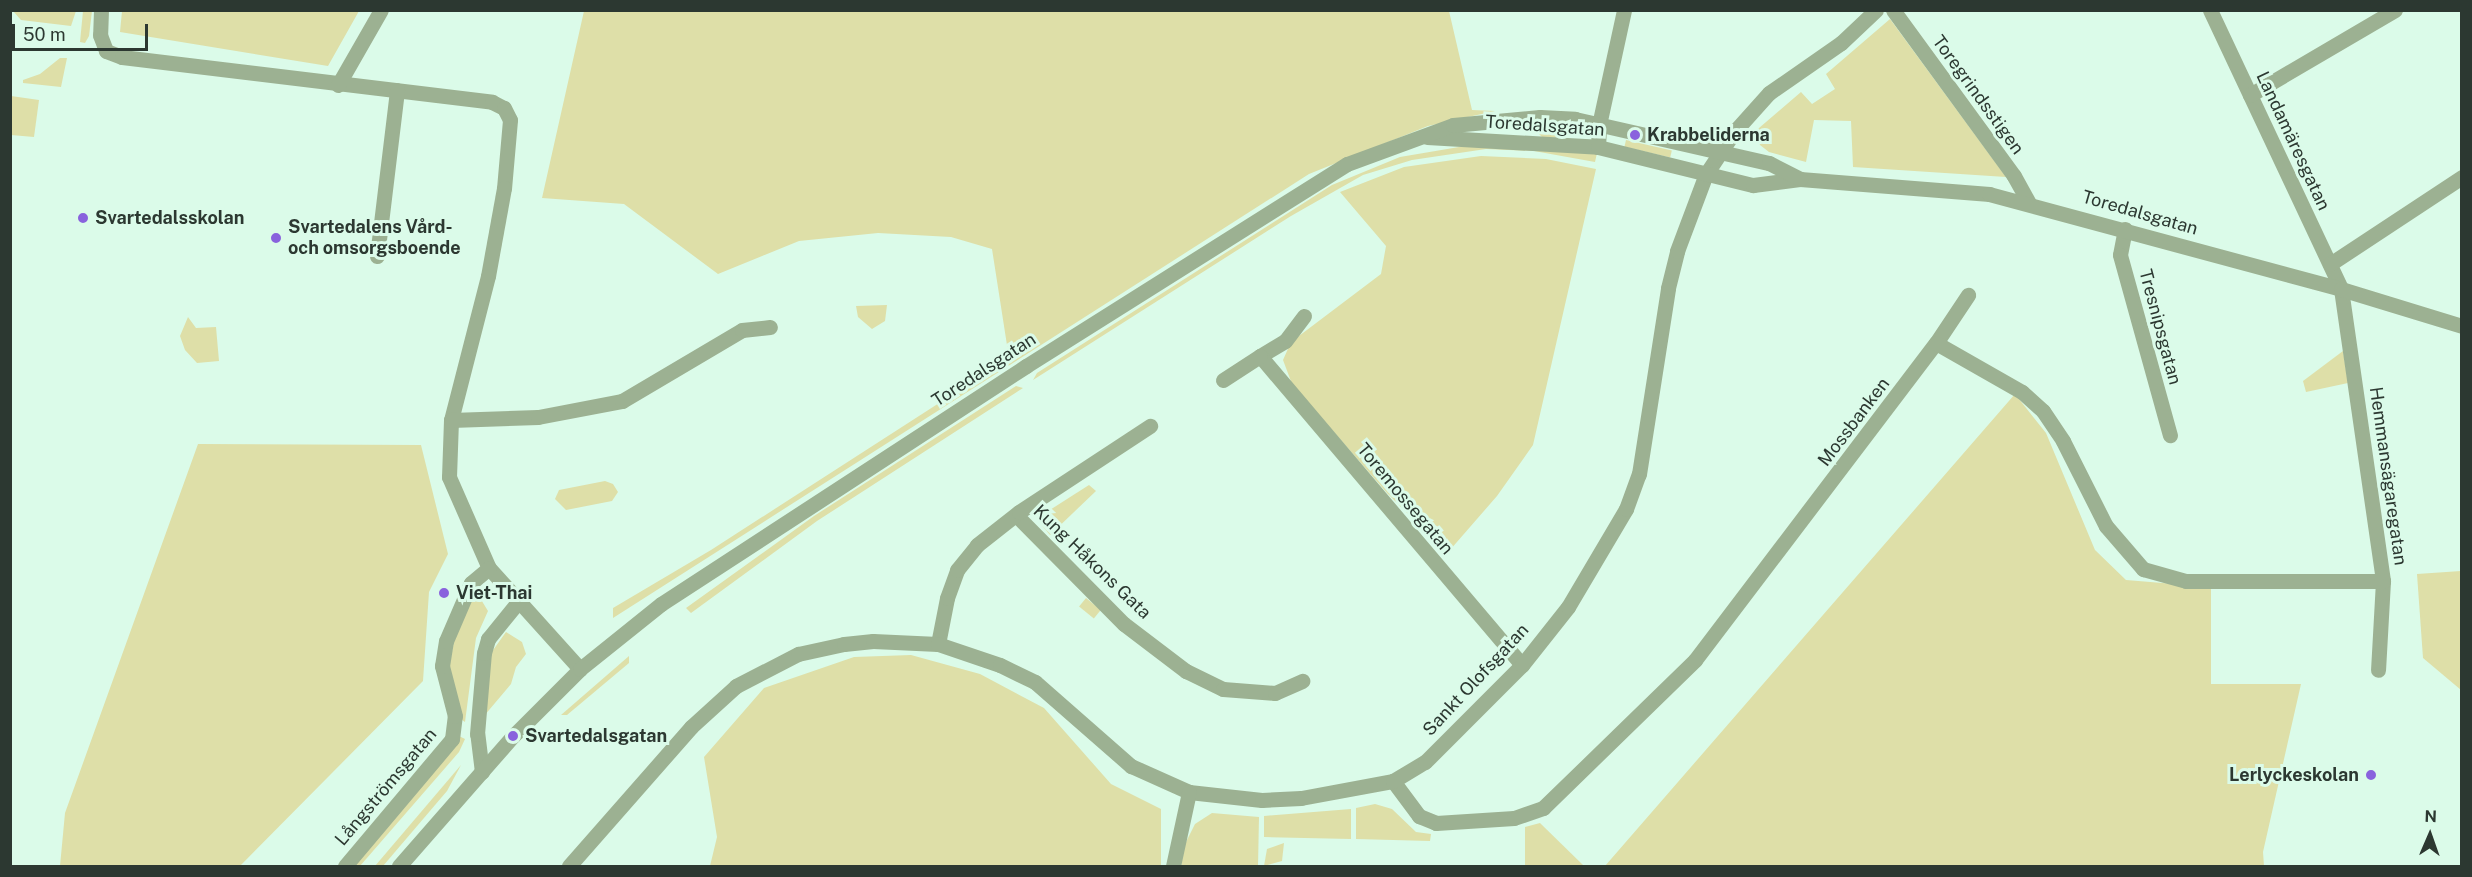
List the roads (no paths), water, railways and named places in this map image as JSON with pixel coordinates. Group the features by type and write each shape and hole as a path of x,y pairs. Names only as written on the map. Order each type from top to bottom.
{"street":[{"path":"101,10 100,35 106,51 122,57 492,102 504,108 510,120 504,188 488,276 451,420 449,477 489,568 580,669 482,772 399,867"},
{"path":"338,85 381,10"},
{"path":"1598,147 1599,124 1624,10"},
{"name":"Sankt Olofsgatan","path":"569,867 691,727 756,673 825,646 873,641 938,644 1000,665 1035,682 1131,766 1189,792 1272,800 1354,791 1393,781 1425,762 1522,665 1568,607 1609,541 1639,474 1668,288 1677,251 1707,174 1722,154 1734,132 1769,93 1841,43 1876,10"},
{"name":"Toregrindsstigen","path":"1893,10 2014,176 2029,203"},
{"name":"Landamäresgatan","path":"2210,10 2341,289"},
{"path":"2250,95 2395,10"},
{"path":"377,256 397,90"},
{"name":"Toredalsgatan","path":"580,669 661,604 1289,198 1361,158 1427,137 1453,125 1496,119 1540,117 1599,124 1768,163 1800,179"},
{"name":"Toredalsgatan","path":"1427,137 1598,147 1753,185 1800,179 1989,194 2341,289 2462,326"},
{"path":"2330,264 2462,177"},
{"name":"Tresnipsgatan","path":"2125,229 2120,255 2170,435"},
{"name":"Hemmansägaregatan","path":"2341,289 2383,581 2378,670"},
{"name":"Mossbanken","path":"1393,781 1419,816 1436,823 1514,818 1543,808 1695,660 1936,343 1968,295"},
{"path":"1223,380 1285,341 1304,316"},
{"path":"451,420 538,417 622,401 742,330 770,327"},
{"path":"1936,343 2022,392 2043,411 2064,441 2106,526 2143,568 2186,581 2383,581"},
{"name":"Toremossegatan","path":"1260,356 1522,665"},
{"name":"Kung Håkons Gata","path":"938,644 947,598 957,570 978,545 1016,514 1150,426"},
{"name":"Kung Håkons Gata","path":"1016,514 1124,624 1186,671 1223,689 1275,693 1302,681"},
{"name":"Långströmsgatan","path":"345,867 452,739 455,716 442,666 446,641 471,583 489,568"},
{"path":"482,772 477,734 484,653 496,628 518,602"},
{"path":"1173,867 1189,792"}],"place":[{"name":"Krabbeliderna","path":"1635,135"},
{"name":"Svartedalsskolan","path":"83,218"},
{"name":"Svartedalens Vård- och omsorgsboende","path":"276,238"},
{"name":"Viet-Thai","path":"444,593"},
{"name":"Svartedalsgatan","path":"513,736"},
{"name":"Lerlyckeskolan","path":"2371,775"}]}
